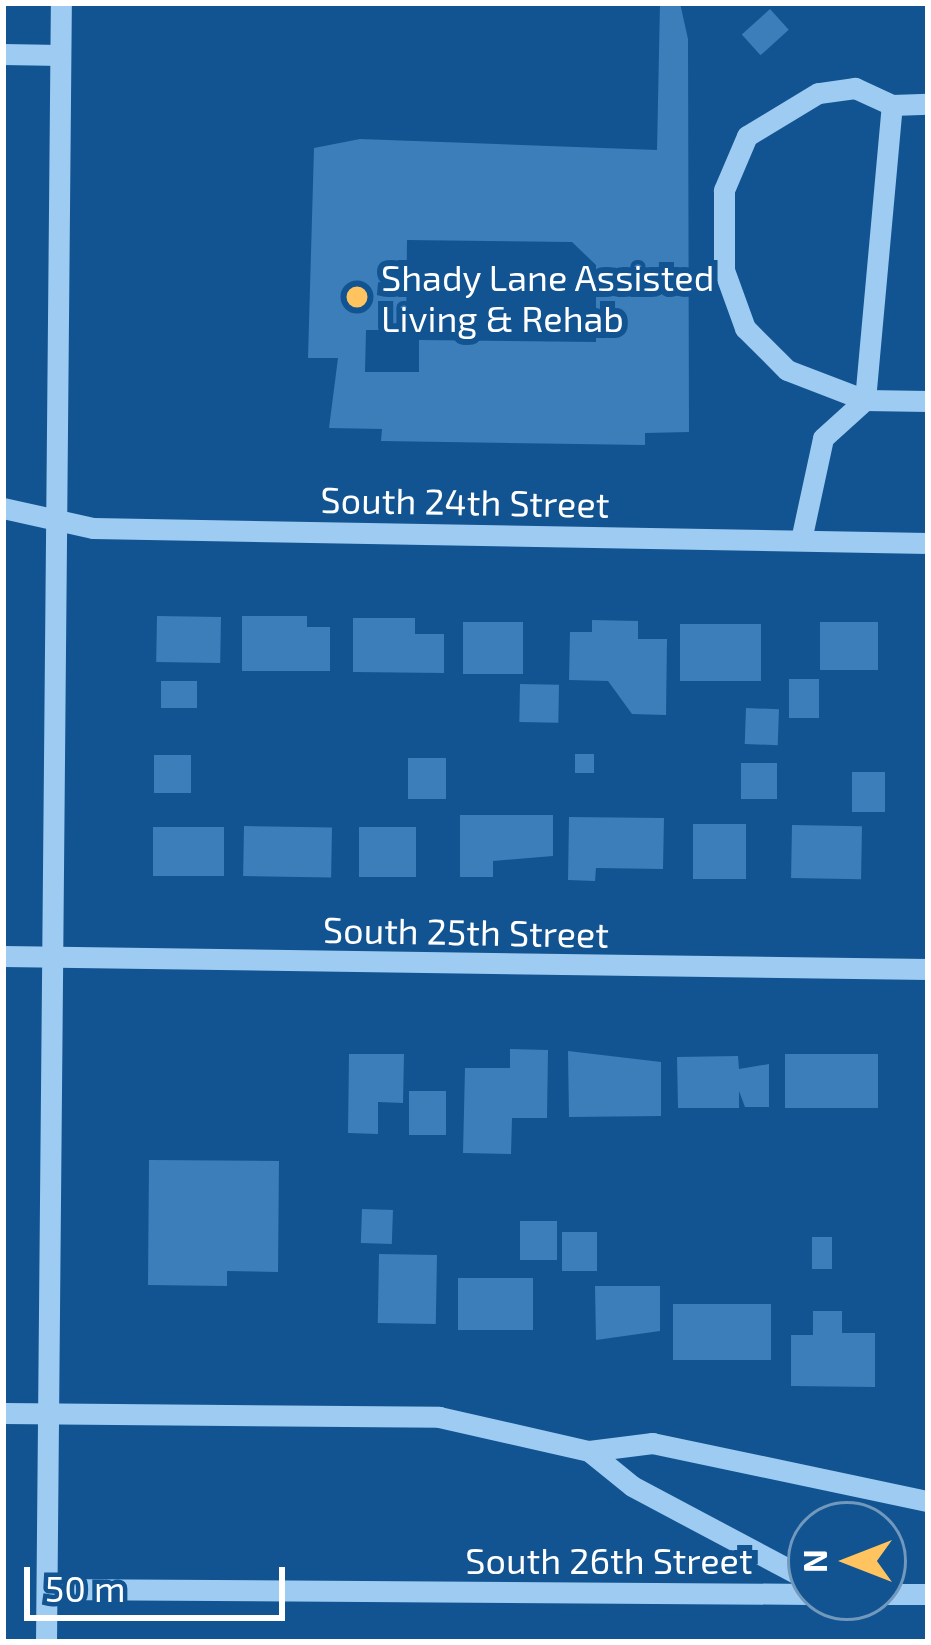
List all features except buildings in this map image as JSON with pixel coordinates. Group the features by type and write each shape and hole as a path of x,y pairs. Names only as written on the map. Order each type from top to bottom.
{"street":[{"path":"46,1642 62,3"},
{"path":"3,54 61,55"},
{"path":"928,104 892,105 855,88 774,111 738,152 722,208 728,291 753,341 787,370 865,400 928,400"},
{"path":"801,541 823,438 865,400 892,105"},
{"name":"South 24th Street","path":"3,508 93,528 928,543"},
{"name":"South 25th Street","path":"3,956 928,969"},
{"name":"South 26th Street","path":"3,1413 439,1417 590,1450 652,1443 928,1501"},
{"name":"South 26th Street","path":"590,1450 632,1486 787,1568"},
{"name":"South 26th Street","path":"46,1589 787,1594"}],"place":[{"name":"Shady Lane Assisted Living & Rehab","path":"357,297"}]}
